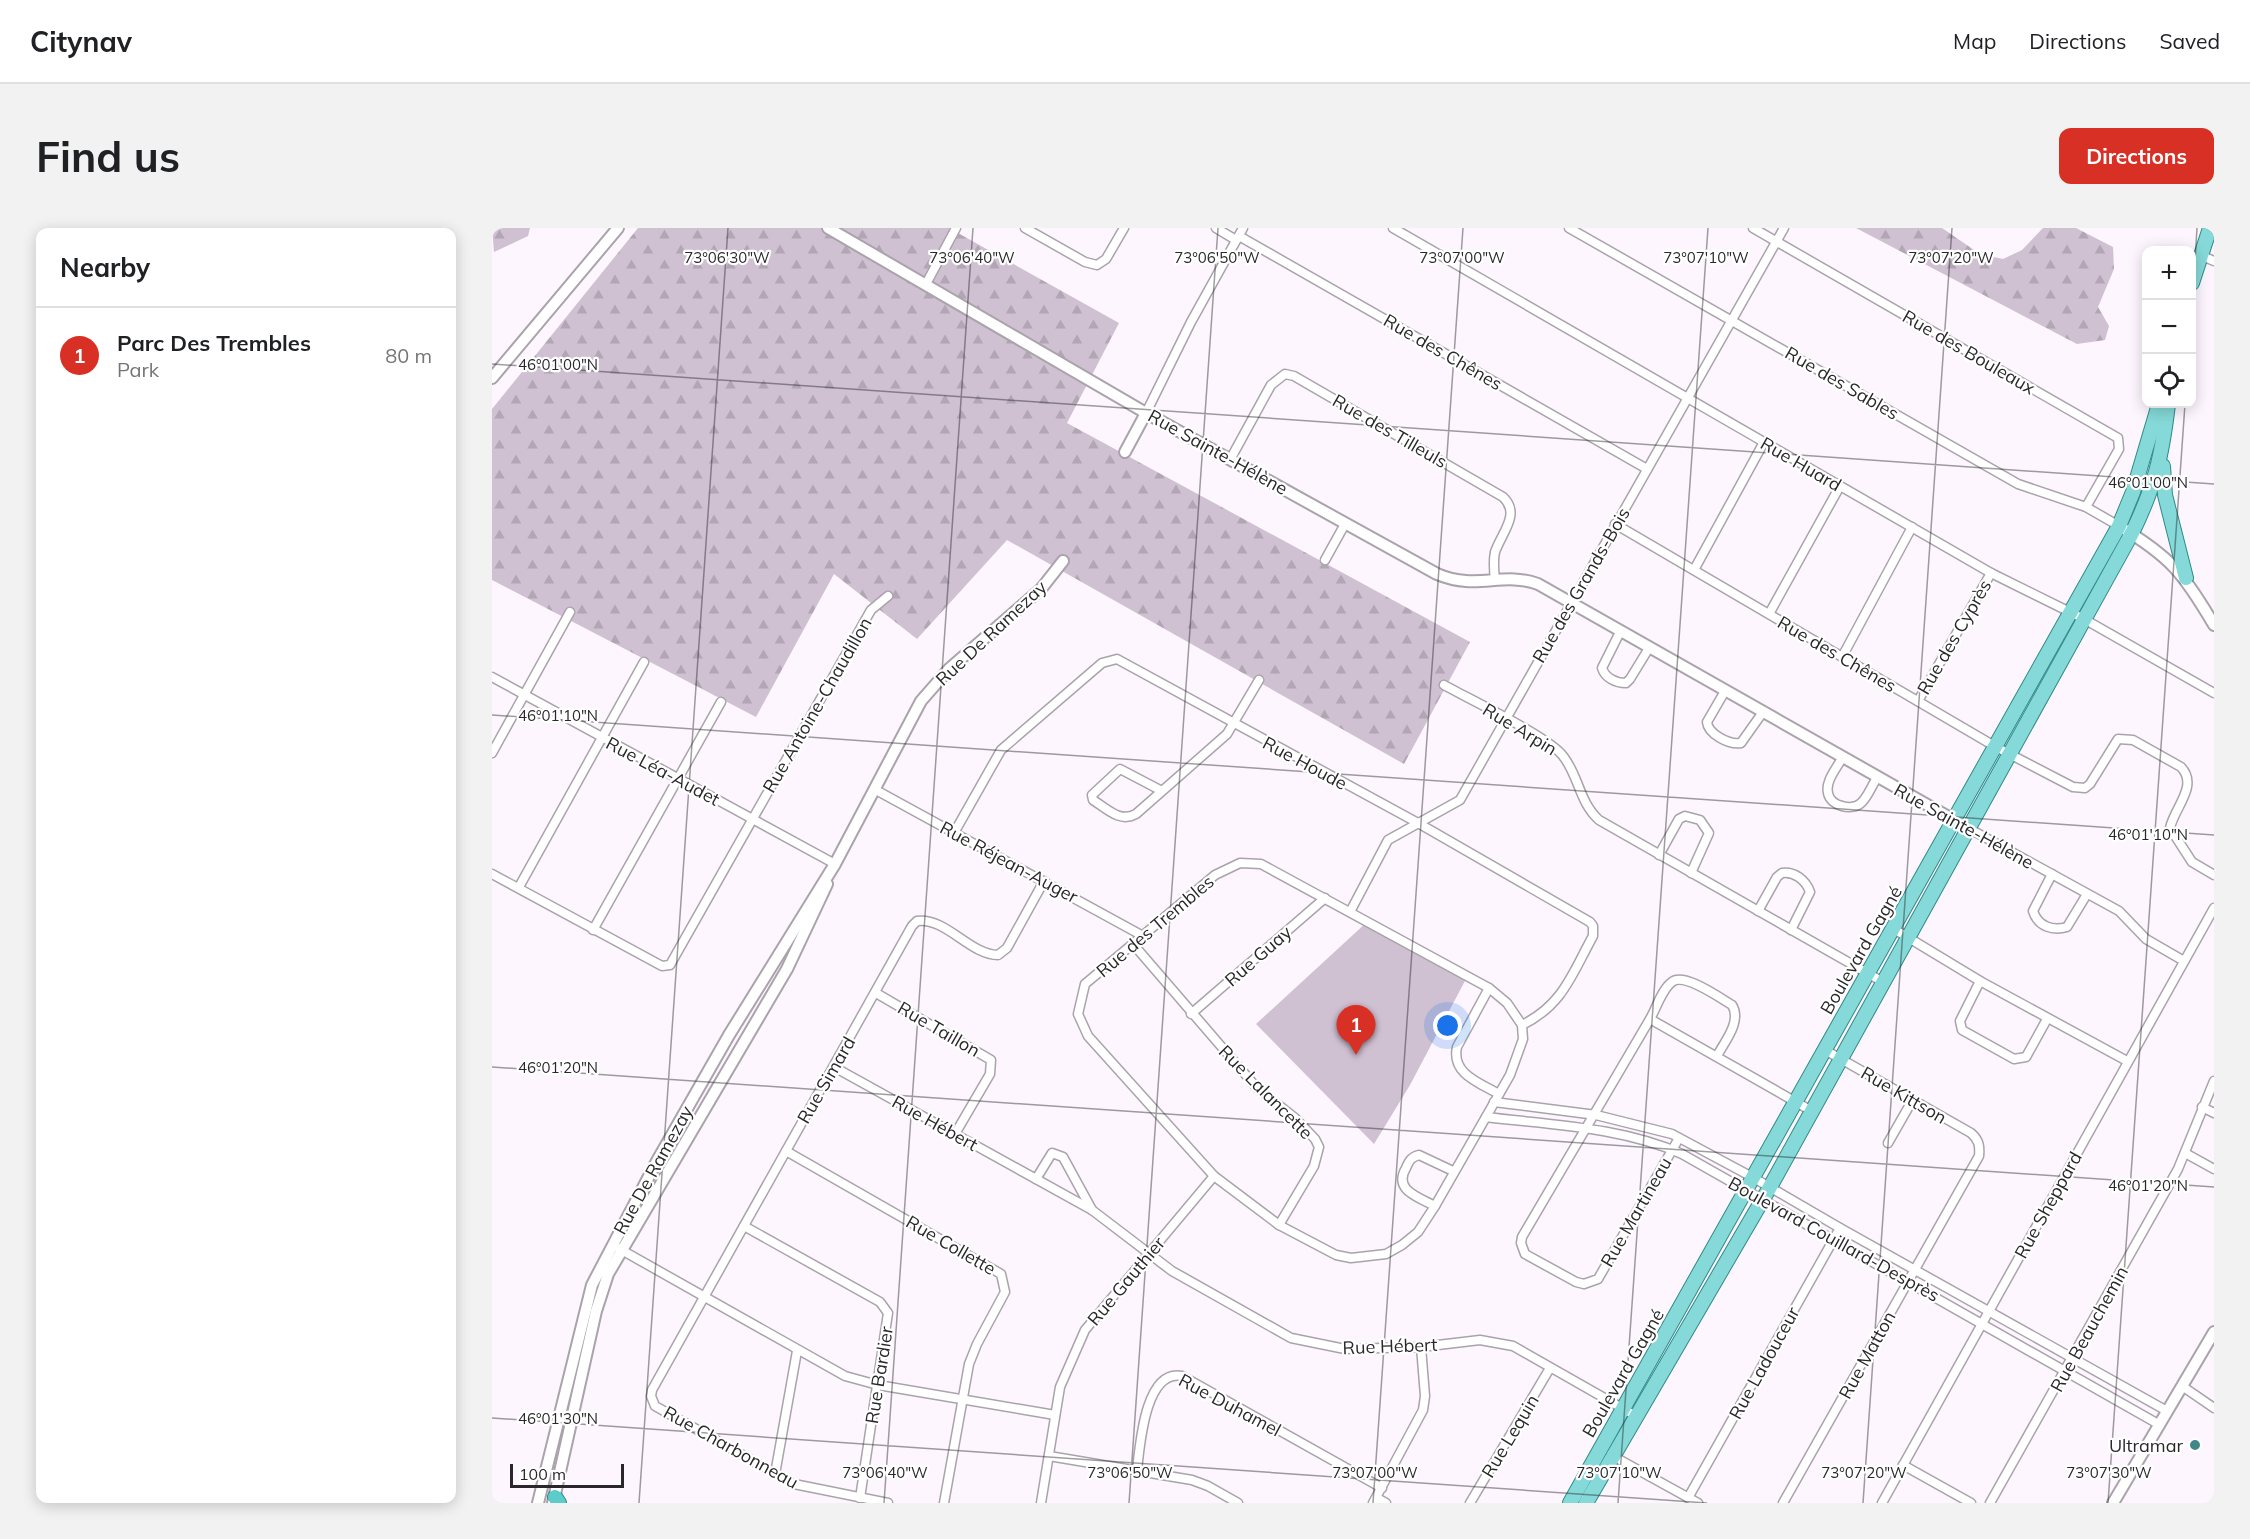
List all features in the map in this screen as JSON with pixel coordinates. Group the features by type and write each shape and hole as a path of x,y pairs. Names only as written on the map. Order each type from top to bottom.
{"main road":[{"path":"2196,269 2210,228"},
{"name":"Boulevard Gagné","path":"1570,1503 1636,1416 1767,1192 1810,1110 2009,753 2078,616 2120,526 2133,492 2158,408"},
{"name":"Boulevard Gagné","path":"1586,1503 1623,1409 1825,1050 1996,747 2132,533 2149,499 2163,451 2168,408"},
{"path":"2163,451 2165,495 2186,578"}],"street":[{"path":"492,378 618,228"},
{"name":"Rue Sainte-Hélène","path":"828,228 1146,412 1345,524 1451,580 1478,583 1494,580 1531,582 1570,603 1842,758 2124,914 2146,939 2184,961"},
{"path":"926,284 956,228"},
{"path":"1025,228 1085,262 1097,265 1106,259 1124,228"},
{"name":"Rue des Chênes","path":"1216,228 1240,235 1647,469"},
{"name":"Rue Huard","path":"1393,228 1991,573 2078,616 2214,693"},
{"name":"Rue des Sables","path":"1569,228 2018,484 2086,507 2120,526"},
{"name":"Rue des Bouleaux","path":"1753,228 2118,438 2119,449 2086,507"},
{"name":"Rue des Grands-Bois","path":"1350,912 1388,840 1461,800 1570,603 1784,228"},
{"path":"1125,452 1240,235"},
{"path":"2200,255 2214,261"},
{"name":"Rue des Tilleuls","path":"1231,458 1271,385 1285,374 1294,376 1503,497 1510,504 1512,513 1495,554 1494,580"},
{"path":"1694,570 1764,442"},
{"path":"1769,614 1840,486"},
{"path":"1325,560 1345,524"},
{"name":"Rue des Chênes","path":"1616,524 1996,747 2080,788 2090,784 2118,739 2133,740 2181,767 2186,773 2189,786 2170,828 2192,862 2214,875"},
{"path":"2120,526 2166,558 2186,578 2214,624"},
{"path":"1842,657 1912,527"},
{"name":"Rue De Ramezay","path":"556,1501 599,1301 617,1247 676,1129 737,1023 835,864 921,701 949,669 1041,589 1063,561"},
{"name":"Rue des Cyprès","path":"1918,701 1991,573"},
{"name":"Rue Antoine-Chaudillon","path":"593,930 662,966 674,962 870,610 888,596"},
{"path":"492,753 570,612"},
{"path":"1620,632 1602,668 1606,676 1626,683 1649,648"},
{"name":"Rue Houde","path":"954,833 1001,750 1109,660 1117,659 1418,823 1590,922 1593,926 1593,936 1558,999 1539,1017 1522,1025"},
{"path":"519,887 600,737 644,662"},
{"name":"Rue Léa-Audet","path":"492,677 835,864"},
{"path":"1162,791 1120,769 1092,795 1093,800 1124,818 1136,814 1227,734 1259,680"},
{"name":"Rue Arpin","path":"1444,685 1562,754 1586,806 1599,820 1883,982"},
{"path":"1725,691 1707,722 1709,730 1717,736 1736,744 1741,743 1763,712"},
{"path":"492,874 593,930 721,702"},
{"name":"Rue Sainte-Hélène","path":"1842,758 1828,787 1828,794 1841,805 1850,808 1863,802 1876,777"},
{"name":"Rue Réjean-Auger","path":"874,789 1143,936"},
{"path":"1659,855 1679,819 1685,816 1700,820 1709,833 1708,840 1691,873"},
{"name":"Rue des Trembles","path":"1240,863 1261,864 1325,898 1489,988 1507,1003 1522,1025 1523,1039 1518,1057 1497,1098 1418,1232 1386,1254 1368,1257 1351,1258 1336,1255 1279,1225 1244,1201 1214,1176 1088,1036 1078,1014 1085,984 1215,874 1240,863"},
{"name":"Rue De Ramezay","path":"538,1503 592,1285 691,1136 752,1030 822,899 835,864"},
{"path":"1758,911 1777,877 1782,873 1792,874 1805,881 1810,892 1791,930"},
{"name":"Rue Sainte-Hélène","path":"2052,874 2033,911 2042,925 2054,929 2067,927 2087,894"},
{"name":"Rue Simard","path":"651,1396 656,1381 912,926 917,921 929,922 987,952 998,955 1006,948 1044,881"},
{"name":"Rue Guay","path":"1191,1014 1325,898"},
{"name":"Rue Sheppard","path":"1882,1503 2214,908"},
{"path":"1894,929 2047,1019 2127,1061"},
{"name":"Rue Lalancette","path":"1133,944 1257,1088 1295,1118 1316,1139 1319,1147 1314,1166 1279,1225"},
{"name":"Rue Martineau","path":"1678,1138 1598,1279 1584,1284 1525,1254 1521,1243 1670,982 1678,978 1687,979 1732,1005 1736,1011 1736,1019 1717,1056"},
{"path":"1980,981 1960,1021 1960,1026 1962,1030 1993,1048 2014,1059 2021,1060 2047,1019"},
{"path":"1489,988 1457,1047 1456,1058 1462,1073 1497,1098"},
{"name":"Rue Taillon","path":"876,993 991,1060 990,1074 955,1134"},
{"path":"1650,1019 1810,1110"},
{"path":"737,1023 752,1030"},
{"name":"Rue Kittson","path":"1825,1050 1971,1133 1979,1143"},
{"name":"Rue Hébert","path":"834,1067 1092,1210 1172,1271 1291,1338 1345,1349 1421,1347 1480,1340 1496,1341 1513,1346 1636,1416"},
{"name":"Rue Beauchemin","path":"1990,1503 2073,1358 2185,1153 2214,1081"},
{"name":"Boulevard Couillard-Desprès","path":"1497,1098 1596,1115 1640,1125 1678,1138 1767,1192 1833,1240 2160,1425"},
{"path":"1888,1143 1912,1101"},
{"path":"2202,1107 2214,1113"},
{"name":"Boulevard Couillard-Desprès","path":"1486,1117 1585,1128 1672,1150 1751,1184 1840,1228 2167,1411"},
{"path":"676,1129 691,1136"},
{"name":"Rue Matton","path":"1784,1503 1978,1156 1979,1143"},
{"name":"Rue Collette","path":"786,1151 1001,1274 1005,1292 969,1364 944,1503"},
{"name":"Rue Hébert","path":"1036,1179 1052,1153 1063,1156 1092,1210"},
{"path":"2185,1153 2214,1169"},
{"path":"1435,1206 1406,1190 1402,1185 1401,1175 1410,1160 1419,1155 1453,1171"},
{"name":"Rue Gauthier","path":"1041,1503 1060,1388 1084,1330 1214,1176"},
{"name":"Rue Bardier","path":"744,1226 885,1306 889,1321 860,1498"},
{"name":"Rue Ladouceur","path":"1688,1498 1840,1228"},
{"path":"617,1247 703,1298 845,1376 878,1385 1055,1415"},
{"path":"2113,1503 2214,1332"},
{"path":"1386,1503 1375,1500 1423,1410 1425,1396 1421,1347"},
{"path":"776,1474 797,1351"},
{"name":"Rue Lequin","path":"1470,1503 1550,1368"},
{"name":"Rue Duhamel","path":"1137,1470 1145,1415 1162,1379 1173,1374 1182,1376 1382,1488"},
{"path":"2182,1386 2214,1408"},
{"name":"Rue Charbonneau","path":"651,1396 656,1406 776,1474 811,1490 888,1503"},
{"path":"1606,1453 1698,1503"},
{"path":"1049,1455 1137,1470 1208,1486 1238,1503"},
{"path":"1903,1465 1971,1503"}],"green space":[{"path":"492,228 530,228 528,236 494,252"},
{"path":"638,228 949,228 1119,323 1067,423 1470,642 1404,764 1007,540 917,639 834,574 756,717 492,580 492,409"},
{"path":"1856,228 1942,228 1980,254 2003,259 2022,250 2043,228 2076,228 2113,247 2114,269 2098,307 2109,326 2105,340 2077,344"},
{"path":"1367,922 1467,977 1410,1085 1374,1144 1256,1024"}],"place":[{"name":"Parc Des Trembles","path":"1356,1055"},
{"name":"Ultramar","path":"2195,1445"}]}
